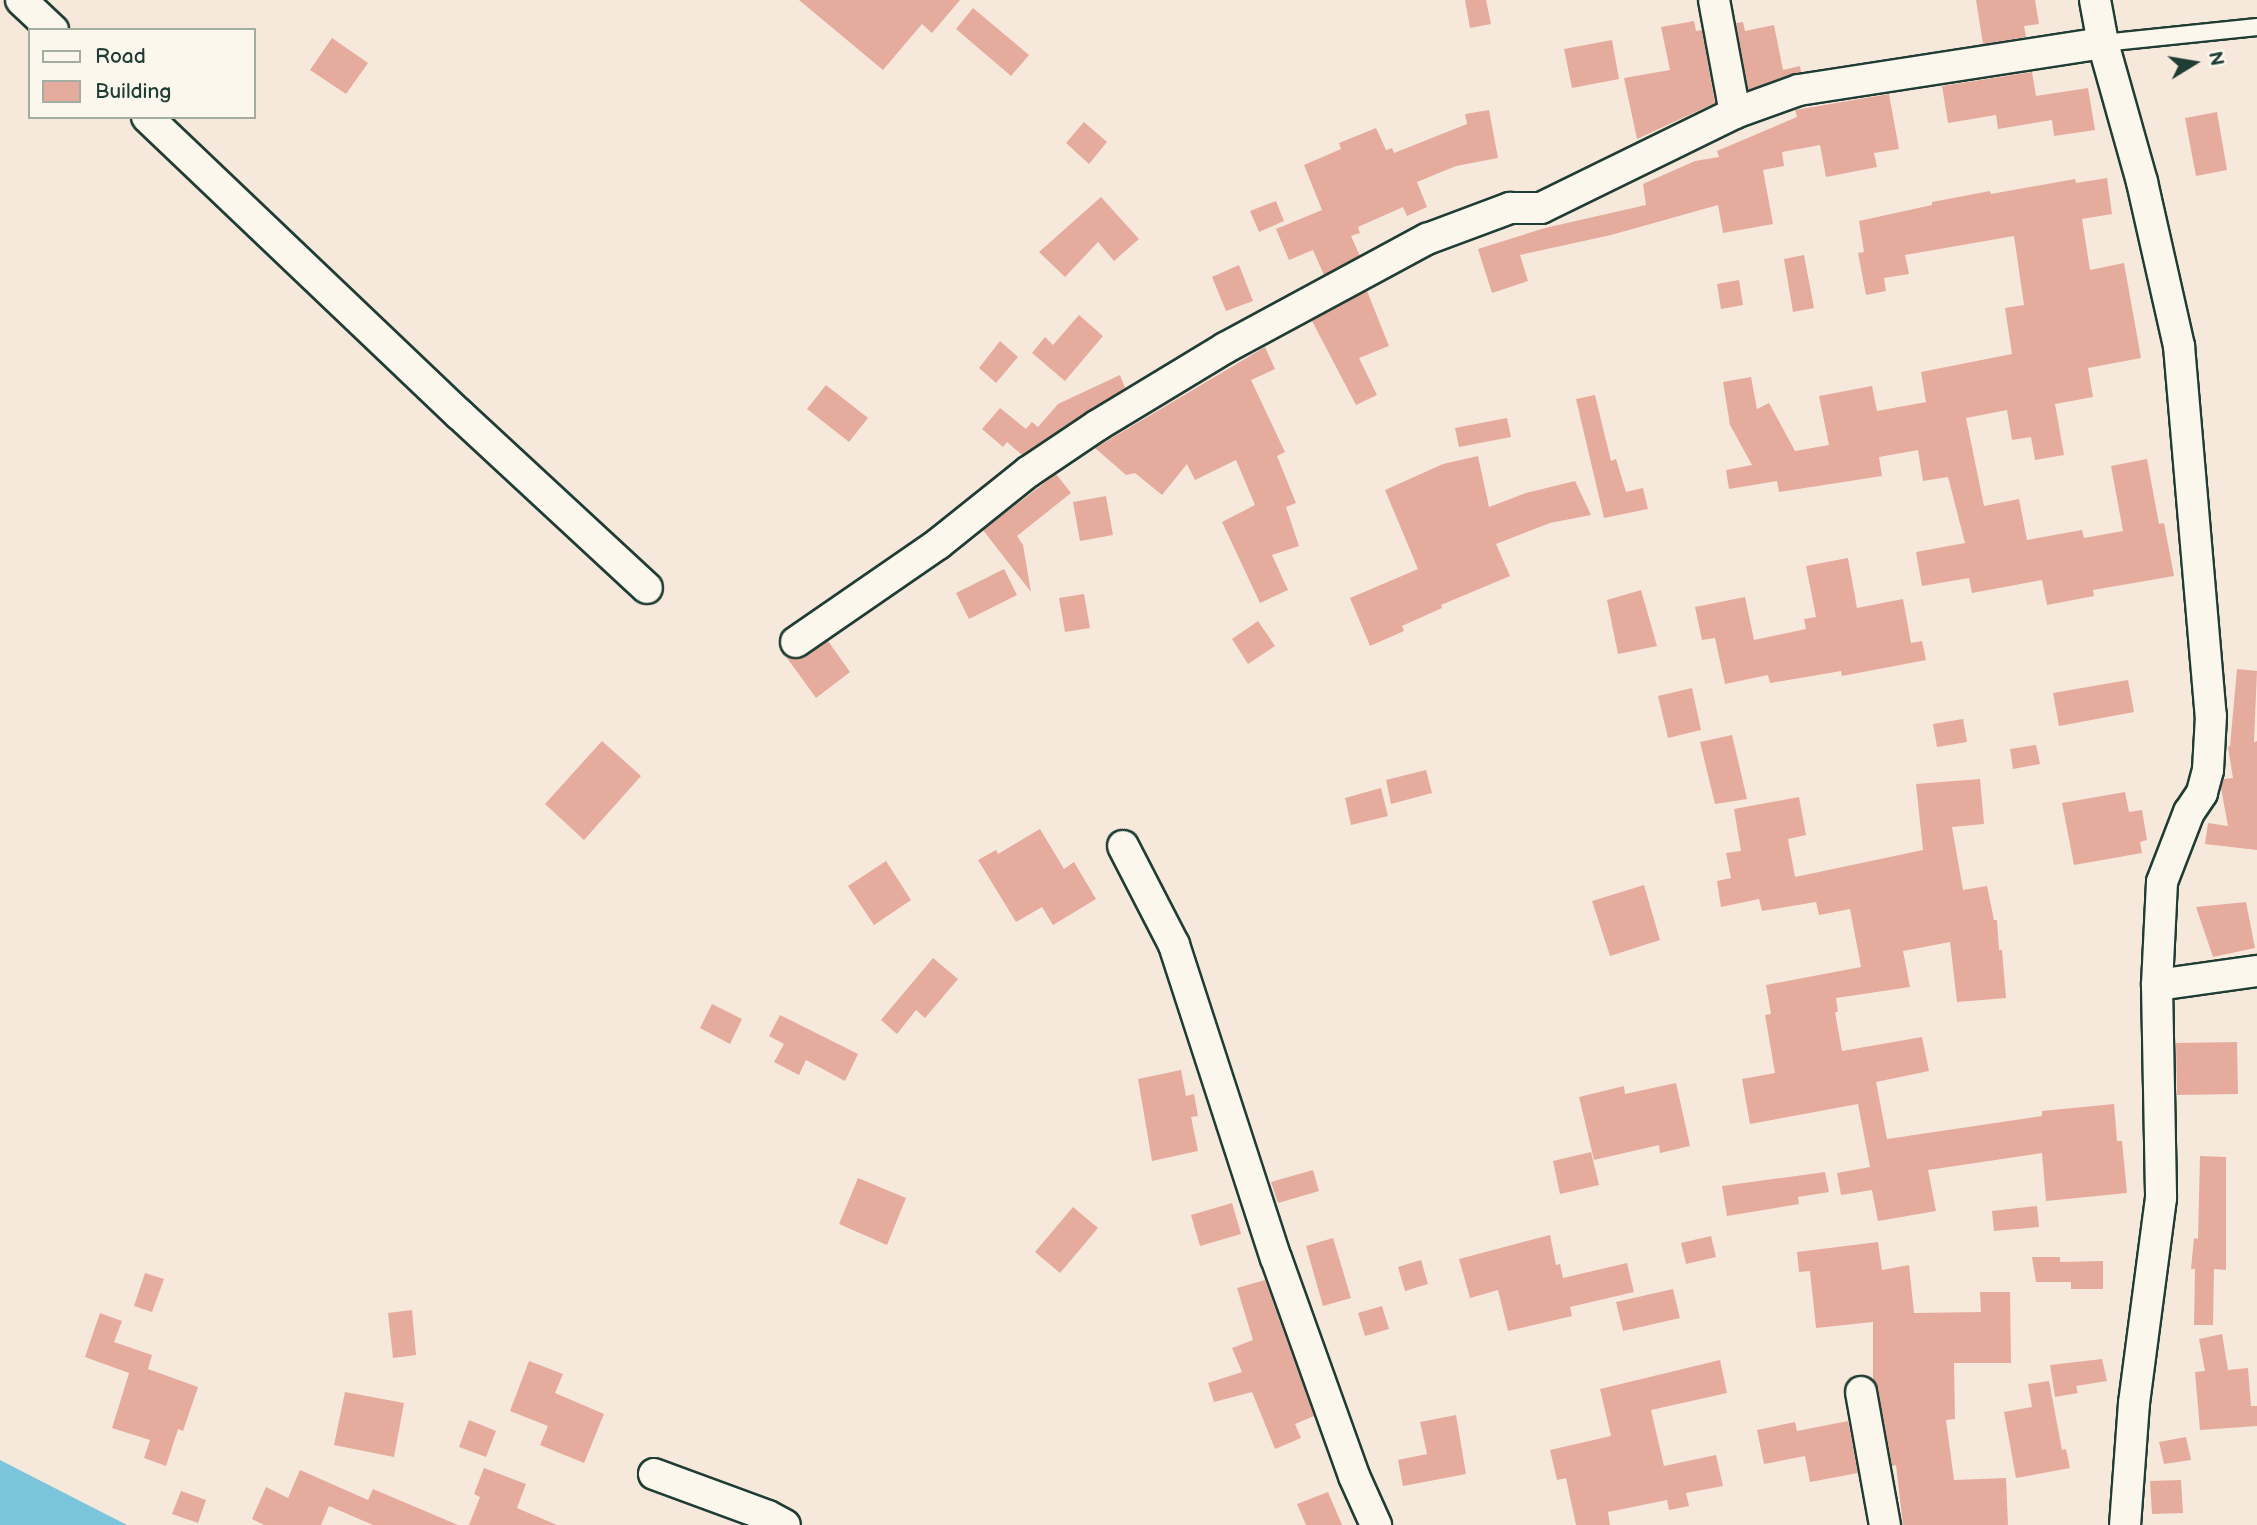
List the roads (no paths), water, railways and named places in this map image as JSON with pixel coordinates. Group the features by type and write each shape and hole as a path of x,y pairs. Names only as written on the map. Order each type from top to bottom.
{"street":[{"path":"21,0 51,28"},
{"path":"1714,0 1735,113"},
{"path":"2095,0 2103,43 2142,182 2179,346 2211,716 2208,770 2202,793 2189,812 2162,882 2157,985 2161,1198 2134,1403 2125,1525"},
{"path":"796,642 938,544 1028,472 1225,348 1427,239 1510,208 1541,208 1735,113 1799,90 2103,43"},
{"path":"149,119 459,414 648,588"},
{"path":"1123,846 1174,945 1281,1271 1354,1476 1376,1525"},
{"path":"2157,985 2257,971"},
{"path":"1861,1392 1885,1525"},
{"path":"654,1474 768,1516 785,1525"}],"lane":[{"path":"2103,43 2257,27"}],"water":[{"path":"0,1460 127,1525 0,1525"}]}
